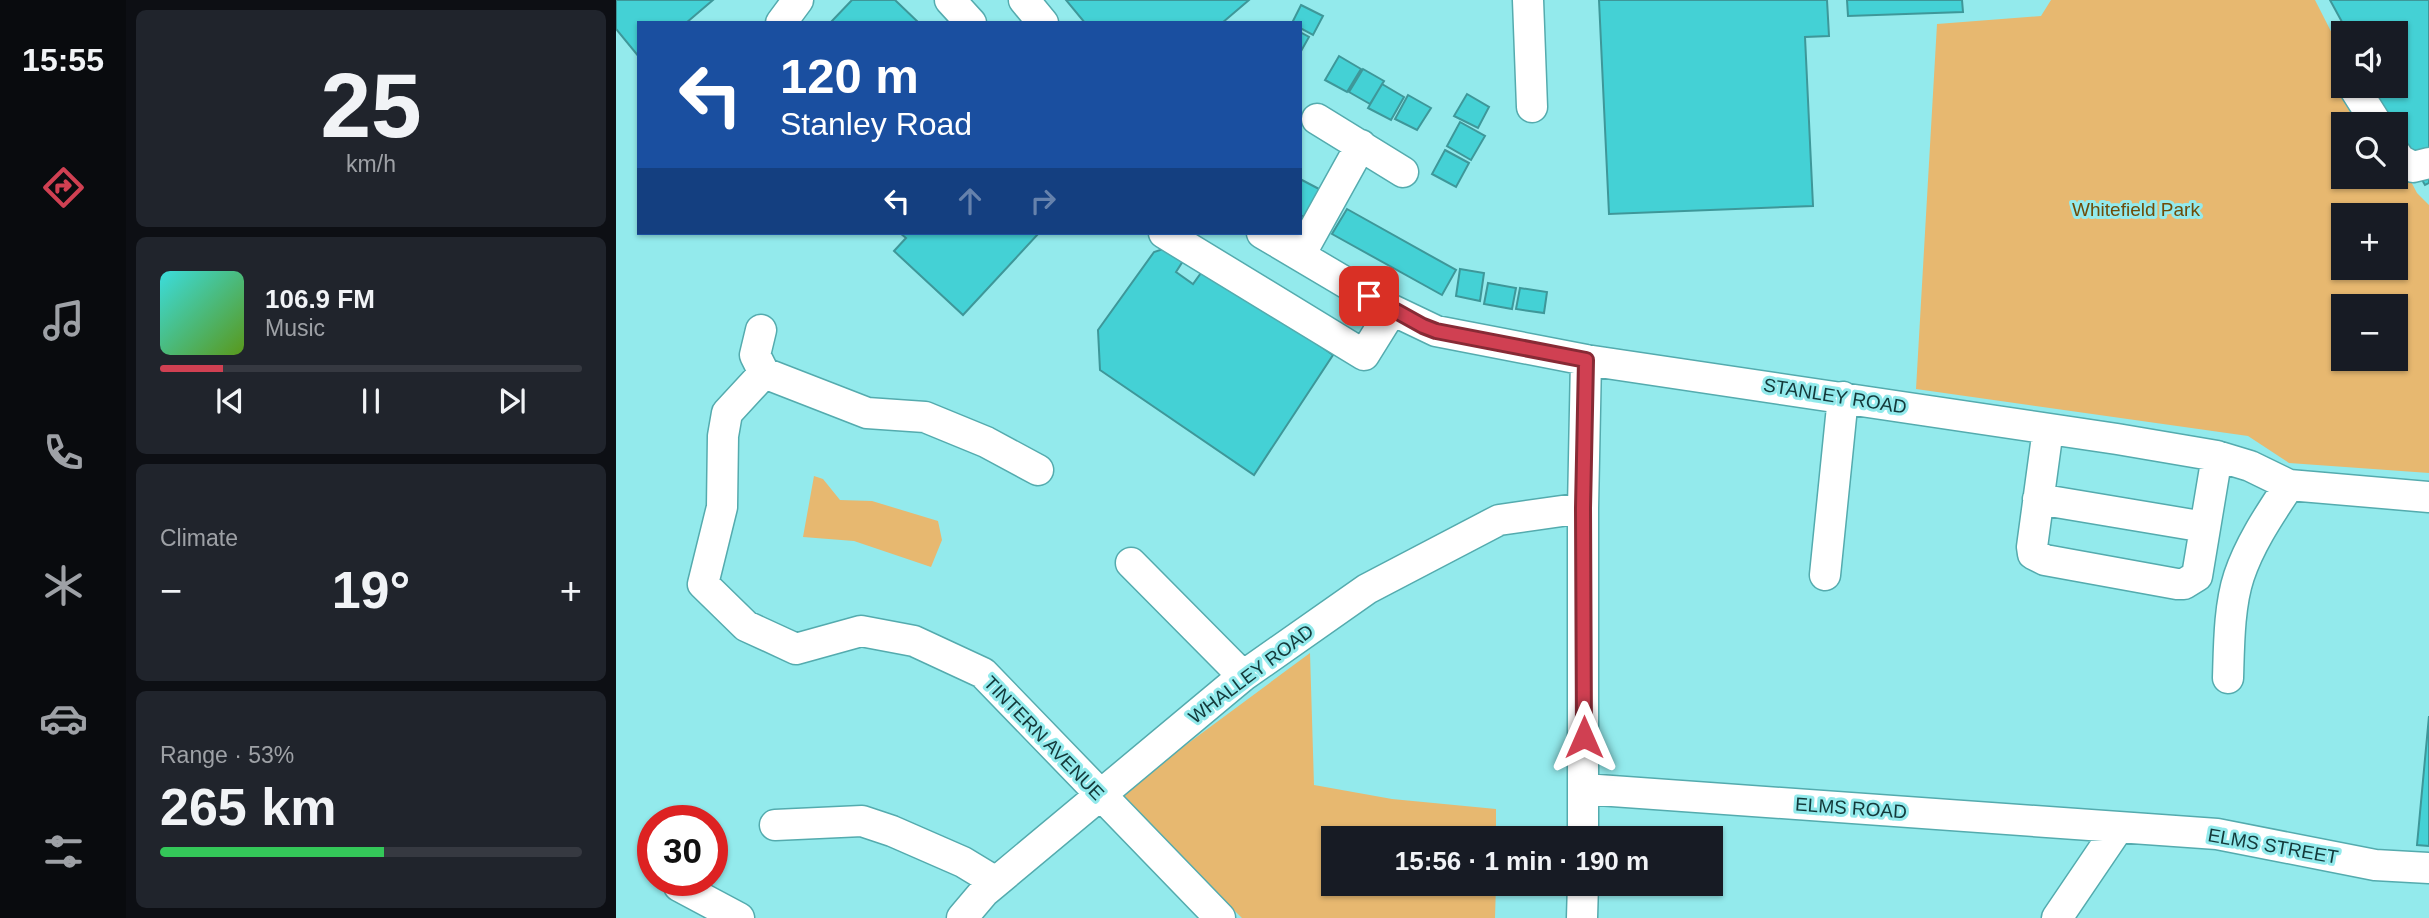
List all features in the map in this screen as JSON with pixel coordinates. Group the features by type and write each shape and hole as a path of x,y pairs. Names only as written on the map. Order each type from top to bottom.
{"street":[{"path":"782,21 798,0"},
{"path":"950,0 969,21"},
{"path":"1024,0 1041,21"},
{"path":"1528,0 1532,107"},
{"path":"1317,118 1404,172"},
{"path":"1300,255 1361,145"},
{"path":"2408,164 2413,167 2429,163"},
{"path":"1167,235 1364,355 1392,310"},
{"name":"STANLEY ROAD","path":"1265,235 1392,310 1436,331 1586,360 2217,456 2250,466 2289,485 2429,497"},
{"path":"761,330 755,355 764,373 867,414 926,418 986,442 1038,470"},
{"path":"1583,826 1583,508 1586,360"},
{"name":"TINTERN AVENUE","path":"764,373 727,412 723,436 723,507 703,584 746,626 796,649 861,631 914,641 983,673 1220,918"},
{"path":"1825,575 1843,397"},
{"path":"2048,429 2033,554 2038,558 2177,584 2184,584 2197,576 2217,456"},
{"path":"2228,678 2230,628 2238,578 2254,540 2289,485"},
{"path":"2038,499 2206,527"},
{"name":"WHALLEY ROAD","path":"962,918 993,897 1099,794 1243,676 1367,589 1499,520 1583,508"},
{"path":"1131,562 1243,676"},
{"name":"ELMS ROAD","path":"1584,789 2118,828"},
{"path":"775,825 862,821 963,862 993,897"},
{"path":"2057,918 2118,828"},
{"name":"ELMS STREET","path":"2118,828 2217,834 2375,865 2429,868"},
{"path":"697,896 738,918"},
{"path":"1582,918 1583,896"}],"green space":[{"name":"Whitefield Park","path":"2051,0 2315,0 2331,31 2331,98 2355,98 2368,112 2331,112 2331,189 2408,189 2408,176 2417,193 2429,205 2429,473 2289,463 2248,436 1916,389 1937,24 2041,16"},
{"path":"814,476 823,479 840,500 872,501 938,521 942,540 931,567 854,541 803,537"},
{"path":"1310,653 1314,785 1392,799 1496,809 1496,826 1321,826 1321,896 1496,896 1495,918 1242,918 1130,809 1124,796 1129,787"}],"building":[{"path":"616,0 713,0 688,21 637,21 637,55 616,29"},
{"path":"852,0 895,0 917,21 832,21"},
{"path":"1066,0 1249,0 1224,21 1083,21"},
{"path":"1599,0 1827,0 1829,36 1805,37 1813,206 1609,214"},
{"path":"1847,0 1962,0 1963,12 1848,16"},
{"path":"2330,0 2429,0 2429,183 2425,185 2408,156 2408,112 2382,112 2374,98 2408,98 2408,21 2341,21"},
{"path":"1301,5 1323,16 1313,35 1302,29 1302,21 1293,21"},
{"path":"1302,33 1309,37 1302,49"},
{"path":"1339,56 1361,69 1347,92 1325,80"},
{"path":"1363,69 1384,81 1370,104 1349,92"},
{"path":"1382,84 1404,97 1391,120 1368,108"},
{"path":"1467,94 1489,107 1478,128 1454,116"},
{"path":"1408,95 1431,108 1417,130 1395,119"},
{"path":"1460,122 1485,136 1471,160 1447,146"},
{"path":"1445,150 1469,163 1456,187 1432,174"},
{"path":"1302,180 1321,190 1306,218 1302,216"},
{"path":"1347,209 1456,270 1442,295 1332,234"},
{"path":"902,235 1037,235 963,315 894,251 906,238"},
{"path":"1163,249 1183,261 1176,272 1193,284 1206,266 1333,355 1254,475 1100,370 1098,330 1154,252"},
{"path":"1460,269 1484,273 1480,301 1456,296"},
{"path":"1488,283 1516,288 1512,309 1484,304"},
{"path":"1520,288 1547,292 1544,313 1516,309"},
{"path":"2429,716 2429,846 2417,845"}],"route":[{"path":"1369,296 1436,331 1586,360 1583,508 1584,737"}]}
